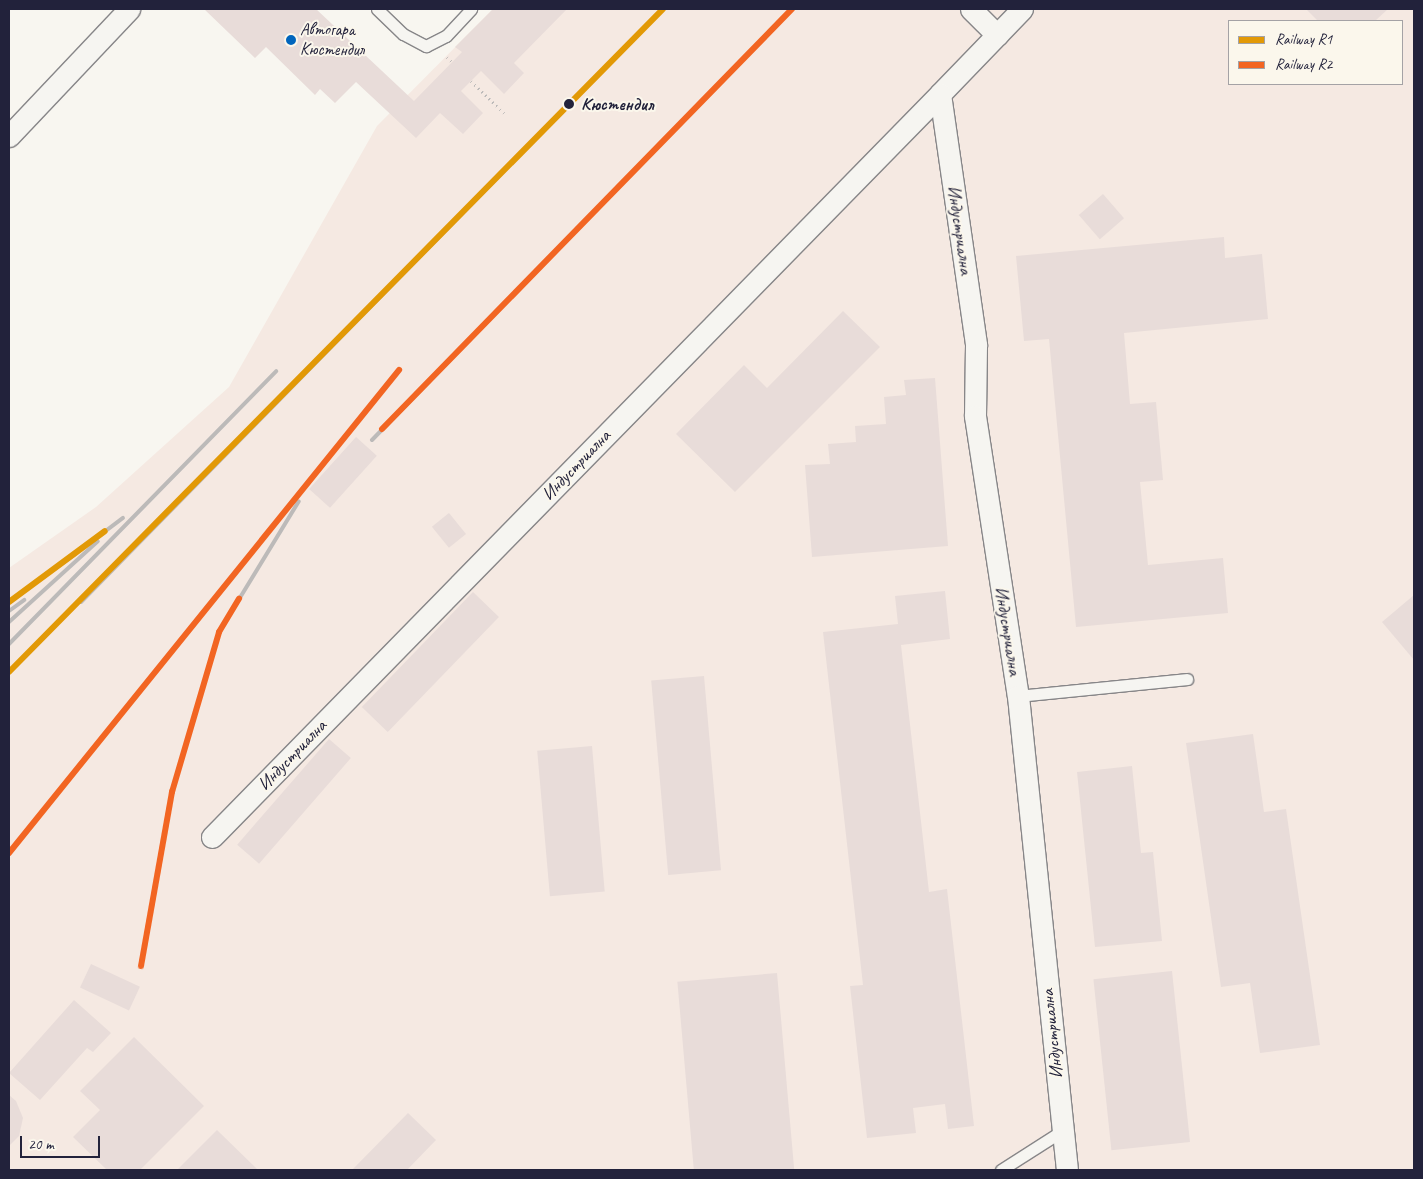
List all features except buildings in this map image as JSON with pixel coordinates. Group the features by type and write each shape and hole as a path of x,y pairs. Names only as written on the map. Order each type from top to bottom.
{"street":[{"path":"9,136 129,9"},
{"path":"971,9 997,35"},
{"name":"Индустриална","path":"212,837 1022,9"},
{"name":"Индустриална","path":"940,94 976,345 975,416 1018,696 1067,1170"}],"lane":[{"path":"377,9 403,34 426,46 446,36 471,9"},
{"path":"1018,696 1187,679"},
{"path":"1001,1170 1062,1131"}],"path":[{"path":"471,81 504,113"}],"shaded area":[{"path":"493,9 1414,9 1414,1170 9,1170 9,568 96,507 229,387 377,126"}],"railway":[{"path":"81,602 663,9"},
{"path":"372,440 792,9"},
{"path":"9,853 399,370"},
{"path":"9,644 276,371"},
{"path":"141,966 172,792 219,632 299,501"},
{"path":"91,542 123,518"},
{"path":"9,622 98,541"},
{"path":"9,602 75,554"},
{"path":"9,611 24,600"}],"rail line":[{"name":"R1","path":"9,672 663,9"},
{"name":"R2","path":"382,429 792,9"},
{"name":"R2","path":"9,853 399,370"},
{"name":"R1","path":"9,602 105,531"},
{"name":"R2","path":"141,966 172,792 219,632 239,599"}],"place":[{"name":"Автогара Кюстендил","path":"291,40"},
{"name":"Кюстендил","path":"569,104"}]}
